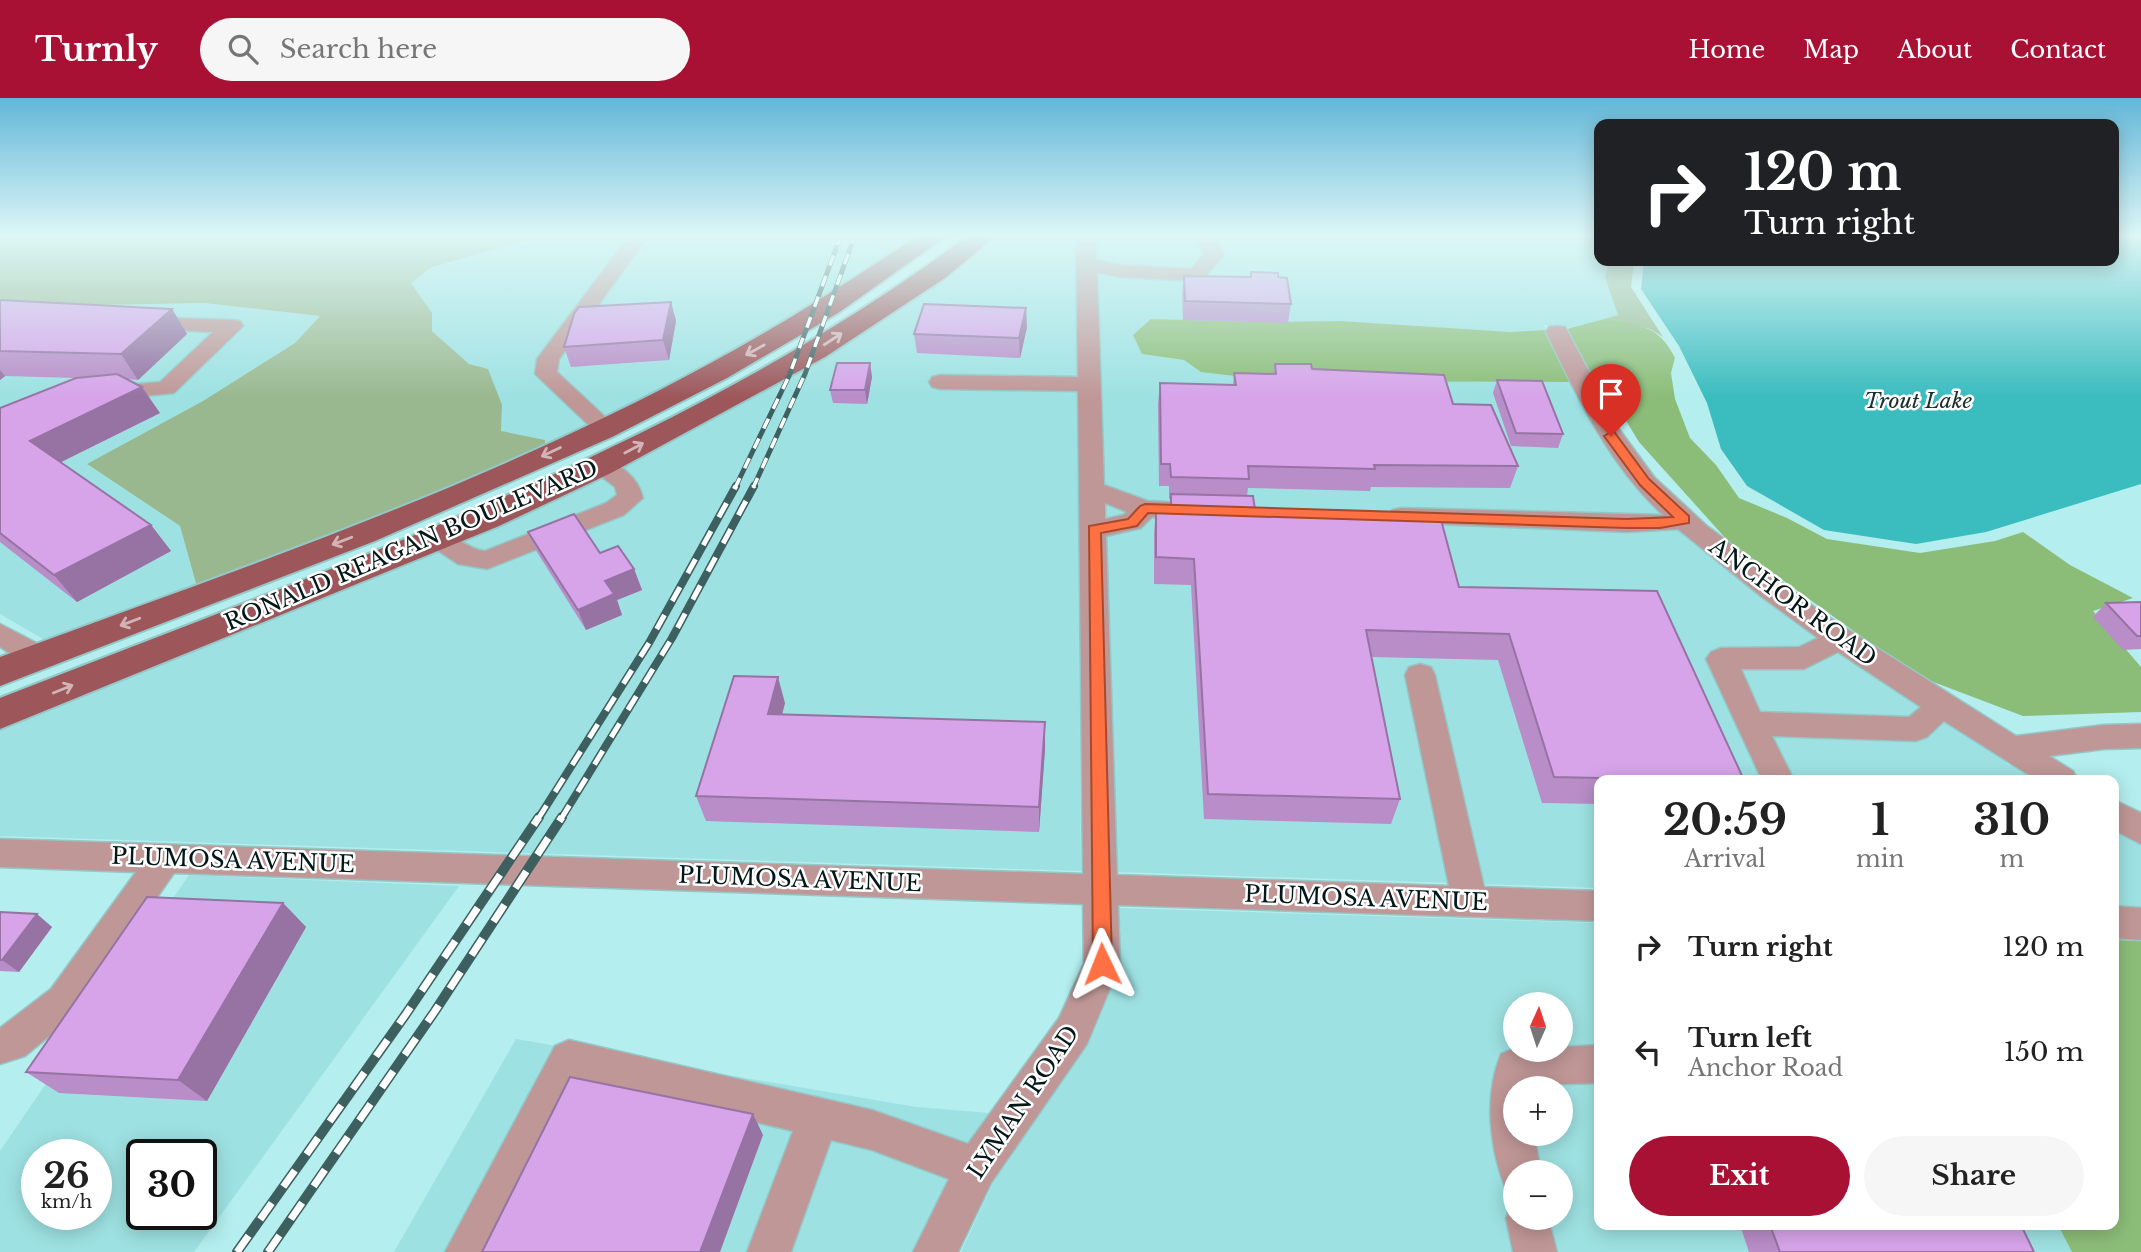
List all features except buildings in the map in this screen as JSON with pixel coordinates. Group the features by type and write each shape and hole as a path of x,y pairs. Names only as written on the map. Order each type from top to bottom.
{"main road":[{"name":"RONALD REAGAN BOULEVARD","path":"0,672 442,503 695,383 859,289"},
{"name":"RONALD REAGAN BOULEVARD","path":"0,714 437,538 600,466 815,351 909,289"}],"street":[{"path":"600,289 548,359 546,374 604,428"},
{"name":"LYMAN ROAD","path":"935,1252 976,1168 1073,1031 1102,964 1087,289"},
{"path":"77,400 89,394 166,388 232,326 123,322"},
{"name":"ANCHOR ROAD","path":"1558,332 1611,436 1645,482 1684,520 1763,585 1839,639 2054,775"},
{"path":"940,382 1090,384"},
{"path":"437,538 468,558 487,560 615,509 630,498 627,484 600,466"},
{"path":"1093,490 1145,509 1224,511"},
{"path":"1094,530 1132,522 1145,509"},
{"path":"1376,515 1627,524 1660,524 1684,520"},
{"path":"0,634 40,657"},
{"path":"1776,775 1721,659 1804,658 1839,639"},
{"path":"1420,675 1470,902"},
{"path":"1750,723 1916,729 1942,705"},
{"path":"2012,749 2104,737 2141,736"},
{"path":"2119,816 2141,830"},
{"name":"PLUMOSA AVENUE","path":"0,853 1594,906"},
{"path":"0,1046 11,1043 64,1001 166,857"},
{"path":"2119,922 2141,924"},
{"path":"467,1252 569,1059 872,1130 976,1168"},
{"path":"1518,1160 1509,1109 1516,1067 1594,1064"},
{"path":"769,1252 819,1117"},
{"path":"1530,1230 1535,1252"}],"shaded area":[{"path":"415,289 845,289 689,378 545,447 545,440 501,432 502,405 469,364 432,331 432,313"},
{"path":"920,289 1076,289 1081,871 0,836 0,725 490,526"},
{"path":"1098,289 1609,289 1619,315 1575,328 1544,325 1546,330 1510,332 1151,319 1142,354 1184,360 1201,372 1571,382 1598,436 1633,484 1683,532 1755,591 1852,662 2000,754 2008,765 2015,764 2033,775 1594,775 1594,888 1117,872"},
{"path":"204,303 320,316 295,343 203,401 88,465 180,526 197,587 50,643 0,614 0,307"},
{"path":"2119,830 2141,844 2141,908 2119,905"},
{"path":"189,875 459,886 217,1220 217,1139 126,1139 126,1230 210,1230 194,1252 0,1252 0,1151"},
{"path":"1119,908 1594,923 1594,1230 2061,1230 2072,1252 961,1252 994,1181 1091,1039 1121,964"},
{"path":"516,1039 916,1107 989,1113 960,1154 913,1252 394,1252"}],"green space":[{"path":"0,289 415,289 432,313 432,331 469,364 488,369 502,405 501,431 545,440 545,447 438,496 197,587 180,526 87,464 203,401 295,343 320,316 204,303 0,307"},
{"path":"1609,289 1632,289 1663,337 1650,329 1608,318 1618,315"},
{"path":"1608,318 1648,329 1669,347 1675,358 1671,373 1675,399 1690,438 1716,465 1739,498 1787,518 1827,539 1920,553 1995,541 2023,532 2070,565 2133,598 2093,611 2141,667 2141,712 2023,716 1915,675 1728,541 1639,442 1603,383 1595,383 1567,329"},
{"path":"1151,319 1340,321 1510,332 1546,330 1571,382 1279,381 1201,372 1184,360 1142,354 1133,335"},
{"path":"2119,940 2141,941 2141,1252 2072,1252 2061,1230 2119,1230"}],"water":[{"name":"Trout Lake","path":"1641,289 2141,289 2141,484 1986,532 1916,544 1824,530 1747,486 1721,449 1707,403 1679,346"}],"railway":[{"path":"736,486 789,376 821,289"},
{"path":"753,487 805,374 836,289"},
{"path":"538,819 649,643 736,486"},
{"path":"561,819 672,638 753,487"},
{"path":"237,1252 406,1014 539,817"},
{"path":"268,1252 435,1011 562,817"}],"route":[{"path":"1102,964 1094,530 1132,522 1145,509 1627,524 1660,524 1684,520 1645,482 1611,436"}]}
